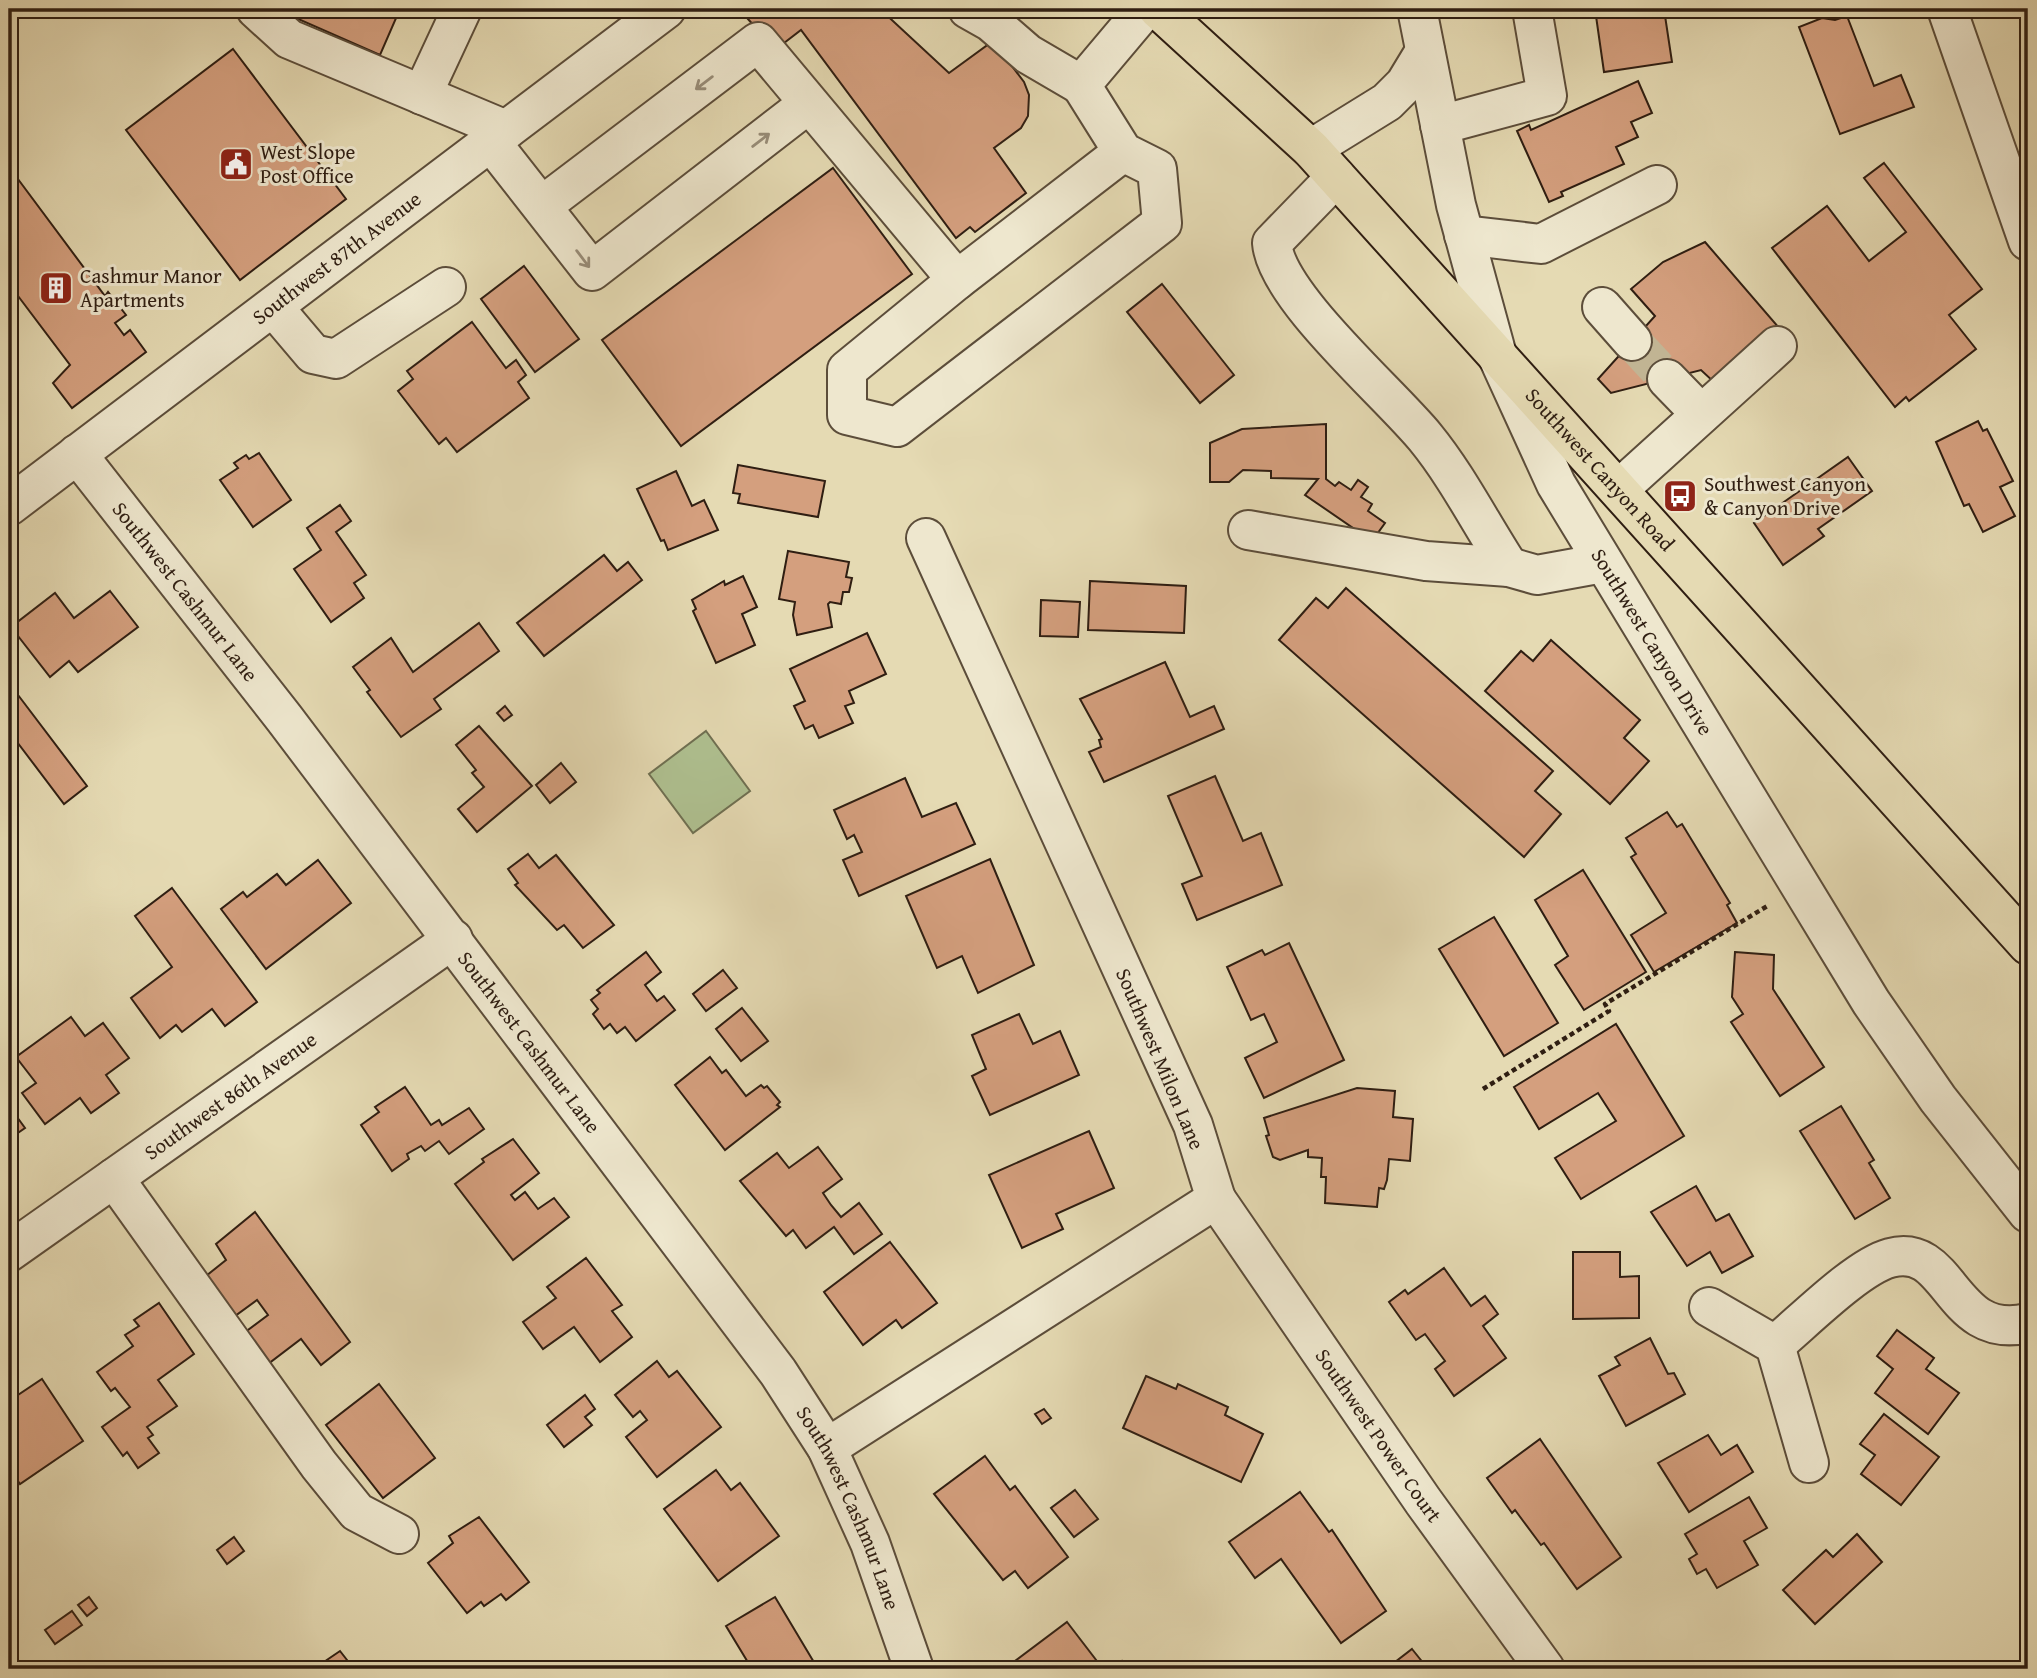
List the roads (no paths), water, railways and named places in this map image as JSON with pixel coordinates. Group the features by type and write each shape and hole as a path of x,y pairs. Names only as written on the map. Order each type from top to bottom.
{"main road":[{"name":"Southwest Canyon Road","path":"1158,9 1311,149 2028,945"}],"street":[{"path":"256,9 289,39 422,95 499,136 542,205 592,271 808,104"},
{"path":"422,95 462,9"},
{"name":"Southwest 87th Avenue","path":"9,506 666,9"},
{"path":"968,9 991,22 1028,54 1082,85 1123,152 1157,169 1162,223 897,427 847,415 848,370 957,280 1123,152"},
{"path":"1082,85 1146,9"},
{"name":"Southwest Canyon Drive","path":"1417,9 1464,235 1497,355 1556,484 1871,1002 1938,1100 2028,1213"},
{"path":"1440,125 1547,96 1532,9"},
{"path":"1947,9 2028,241"},
{"path":"542,205 758,42 957,280"},
{"path":"1311,149 1387,102 1405,84 1425,51"},
{"path":"1336,177 1272,243 1273,255 1282,274 1307,308 1427,439 1509,567"},
{"path":"1464,235 1541,244 1657,185"},
{"path":"274,308 313,354 336,359 446,287"},
{"path":"1602,307 1632,341"},
{"path":"1619,489 1777,346"},
{"path":"1667,379 1701,414"},
{"name":"Southwest Cashmur Lane","path":"77,454 453,939 778,1372 827,1448 870,1543 914,1669"},
{"path":"1248,530 1426,561 1509,567 1537,575 1603,563"},
{"name":"Southwest Milon Lane","path":"926,538 1193,1125 1216,1199"},
{"name":"Southwest 86th Avenue","path":"9,1252 453,939"},
{"path":"114,1178 334,1484 357,1512 399,1534"},
{"path":"827,1448 1216,1199"},
{"name":"Southwest Power Court","path":"1216,1199 1408,1479 1545,1669"},
{"path":"1775,1345 1870,1269 1890,1258 1899,1257 1925,1262 1940,1274 1970,1314 1985,1322 2009,1325 2028,1323"},
{"path":"1709,1307 1775,1345 1809,1463"}],"tunnel":[{"path":"1632,341 1667,379"}],"place":[{"name":"West Slope Post Office","path":"236,164"},
{"name":"Cashmur Manor Apartments","path":"56,288"},
{"name":"Southwest Canyon & Canyon Drive","path":"1680,496"}]}
